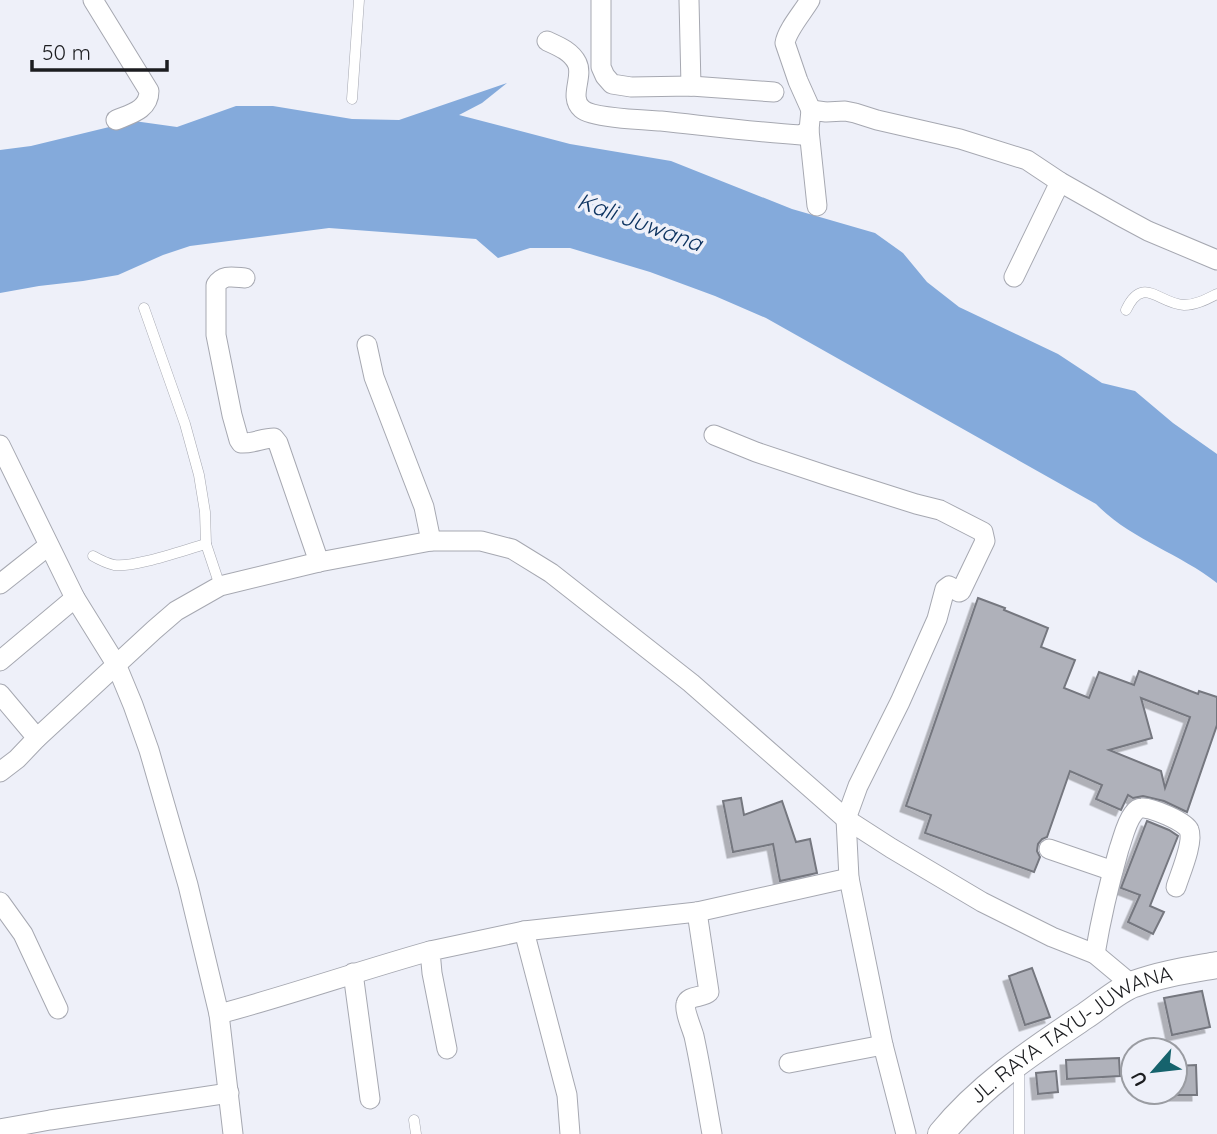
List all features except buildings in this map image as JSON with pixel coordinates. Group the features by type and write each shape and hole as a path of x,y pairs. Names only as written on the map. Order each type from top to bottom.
{"main road":[{"name":"JL. RAYA TAYU-JUWANA","path":"941,1134 976,1097 1019,1061 1131,985 1174,972 1217,965"}],"street":[{"path":"93,0 149,91 149,98 144,106 116,120"},
{"path":"601,0 601,67 612,84 774,92"},
{"path":"689,0 691,86"},
{"path":"810,0 788,33 785,43 811,110 809,130 817,206"},
{"path":"547,41 576,61 579,69 576,99 584,111 786,134 801,135 809,130"},
{"path":"811,110 855,113 960,139 1027,160 1094,202 1148,230 1217,260"},
{"path":"1014,277 1060,182"},
{"path":"245,278 226,276 216,285 216,335 232,415 242,443 274,438 278,443 319,562"},
{"path":"367,345 374,377 424,507 431,541"},
{"path":"714,435 818,473 940,510 983,532 985,536 964,587 959,592 949,586 945,589 932,631 858,786 846,819 849,877 883,1045 906,1134"},
{"path":"0,445 75,598 116,664 145,738 175,835 219,1014 233,1134"},
{"path":"0,772 176,611 220,586 319,562 431,541 492,543 512,549 551,573 691,683 846,819 982,902 1052,937 1095,954 1131,985"},
{"path":"0,584 48,546"},
{"path":"0,661 75,598"},
{"path":"0,694 37,738"},
{"path":"1095,954 1112,871 1135,811 1141,808 1152,809 1184,823 1189,830 1190,840 1177,887"},
{"path":"1049,849 1112,871"},
{"path":"219,1014 430,951 524,930 697,912 849,877"},
{"path":"0,902 23,934 58,1009"},
{"path":"697,912 709,992 706,996 689,1000 685,1007 694,1036 712,1134"},
{"path":"524,930 567,1095 570,1134"},
{"path":"430,951 447,1049"},
{"path":"353,973 370,1099"},
{"path":"789,1063 883,1045"},
{"path":"0,1129 229,1093"}],"lane":[{"path":"352,99 359,0"},
{"path":"1126,310 1132,298 1142,292 1150,292 1185,305 1217,294"},
{"path":"144,307 185,424 205,512 206,544 220,586"},
{"path":"93,556 106,563 130,565 206,544"},
{"path":"1019,1061 1019,1134"},
{"path":"414,1120 416,1134"}],"water":[{"name":"Kali Juwana","path":"507,83 482,103 459,115 570,144 671,161 792,209 875,233 903,253 927,282 959,307 1058,354 1102,383 1135,391 1173,423 1217,454 1217,583 1124,527 1096,504 766,318 650,272 570,248 530,248 498,258 476,239 329,228 190,246 118,275 0,293 0,150 31,146 134,121 177,127 236,106 273,106 352,119 399,120"}]}
